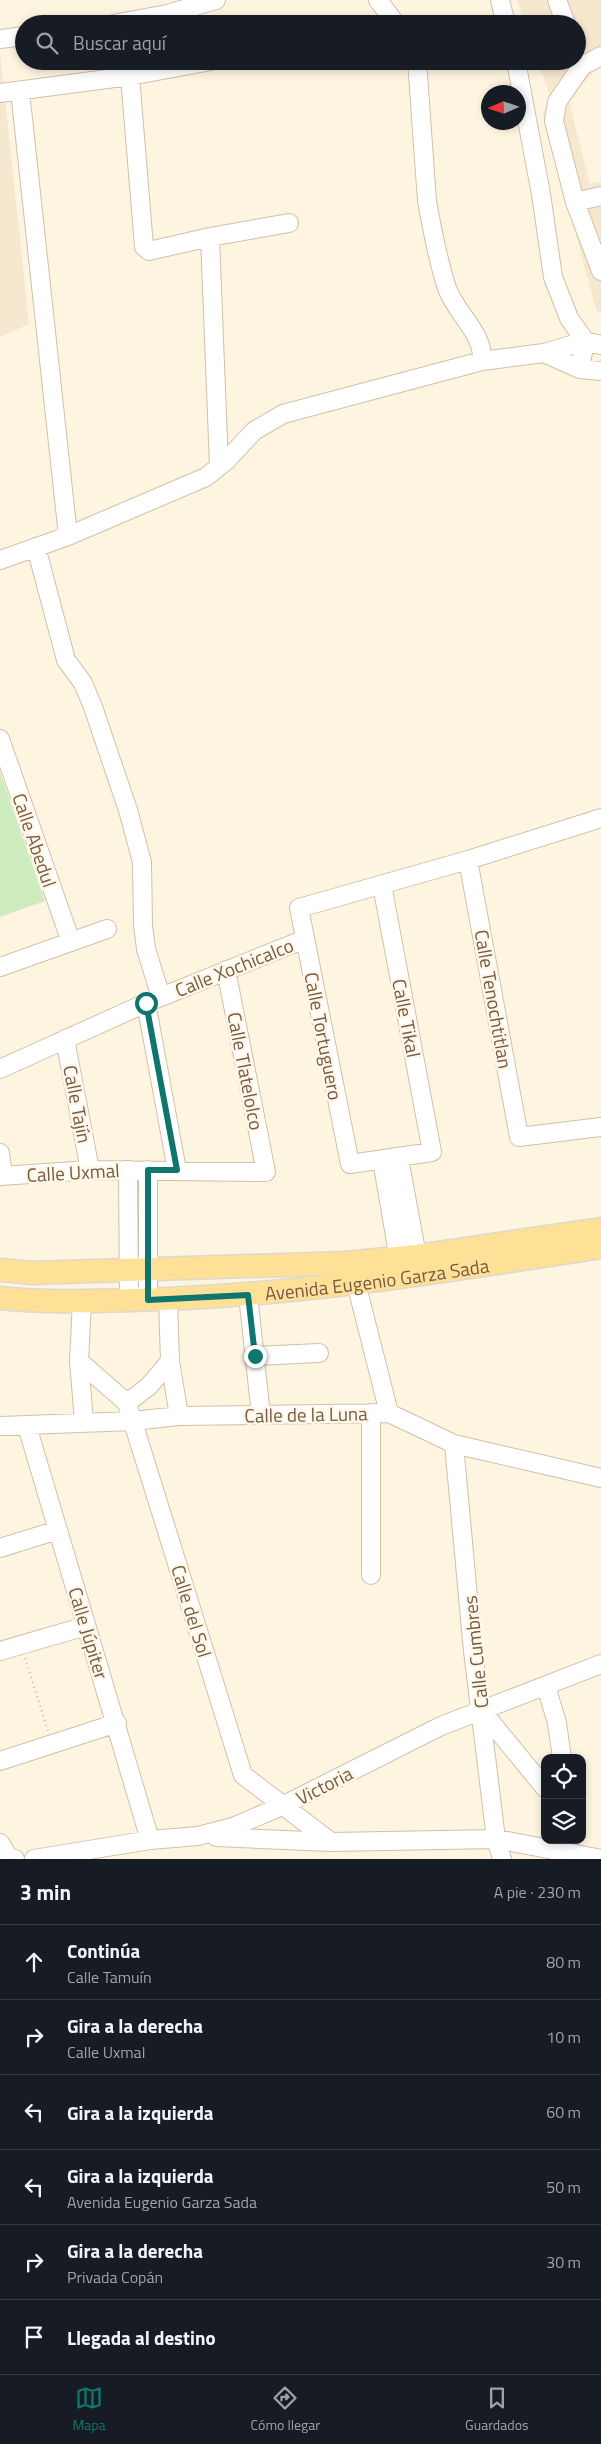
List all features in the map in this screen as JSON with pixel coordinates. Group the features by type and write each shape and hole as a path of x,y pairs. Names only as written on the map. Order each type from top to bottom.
{"main road":[{"name":"Avenida Eugenio Garza Sada","path":"0,1298 27,1301 148,1300 248,1295 356,1283 409,1267 601,1229"},
{"name":"Avenida Eugenio Garza Sada","path":"0,1270 32,1273 346,1263 409,1267 601,1248"}],"street":[{"path":"162,15 216,0"},
{"path":"378,0 389,15"},
{"path":"500,0 504,15"},
{"path":"557,0 563,15"},
{"path":"0,39 15,37"},
{"path":"586,59 601,56"},
{"path":"0,93 162,70"},
{"path":"418,70 427,200 431,222 448,289 476,335 483,354 482,361"},
{"path":"518,70 541,194 553,278 569,318 593,343"},
{"path":"575,70 557,102 554,121 575,202 601,271"},
{"path":"130,76 144,247 149,251 210,237 289,224"},
{"path":"20,91 68,536"},
{"path":"575,202 601,196"},
{"path":"210,237 219,466"},
{"path":"0,560 68,536 206,477 254,432 282,414 482,361 544,353 593,343"},
{"path":"580,369 593,343"},
{"path":"544,353 580,369 601,371"},
{"path":"36,547 66,660 83,683 94,707 128,810 142,862 143,925 177,1170"},
{"name":"Calle Abedul","path":"0,739 71,942"},
{"name":"Calle Xochicalco","path":"300,908 468,860 601,818"},
{"name":"Calle Tenochtitlan","path":"468,860 519,1137 601,1127"},
{"name":"Calle Tikal","path":"382,885 432,1152 390,1159"},
{"name":"Calle Tortuguero","path":"300,908 350,1164 390,1159"},
{"path":"0,966 107,929"},
{"name":"Calle Xochicalco","path":"0,1069 154,1000 305,938"},
{"name":"Calle Tlatelolco","path":"226,970 266,1172"},
{"name":"Calle Tajín","path":"65,1039 90,1170"},
{"path":"0,1153 2,1176"},
{"path":"390,1159 409,1267"},
{"name":"Calle Uxmal","path":"2,1176 90,1170 266,1172"},
{"path":"128,1170 139,1270 170,1361 179,1416"},
{"path":"139,1270 148,1170"},
{"path":"356,1283 389,1413"},
{"path":"248,1295 261,1414"},
{"path":"82,1301 79,1361 84,1421"},
{"path":"255,1356 319,1353"},
{"path":"79,1361 127,1403 149,1386 170,1361"},
{"name":"Calle del Sol","path":"127,1403 243,1775 331,1842"},
{"path":"370,1412 371,1575"},
{"name":"Calle de la Luna","path":"0,1426 27,1426 84,1421 133,1421 179,1416 389,1413 454,1444 601,1478"},
{"name":"Calle Júpiter","path":"27,1426 86,1626 117,1723 150,1840"},
{"name":"Calle Cumbres","path":"454,1444 473,1651 496,1839 502,1859"},
{"path":"0,1548 58,1530"},
{"path":"0,1651 86,1626"},
{"name":"Victoria","path":"34,1859 150,1840 198,1836 233,1827 284,1805 441,1726 601,1664"},
{"path":"546,1686 557,1723 561,1754"},
{"path":"481,1710 541,1783"},
{"path":"0,1761 117,1723"},
{"path":"198,1836 331,1842 496,1839 574,1846 601,1858"},
{"path":"0,1843 9,1858 14,1859"}],"path":[{"path":"21,1645 52,1745"}],"shaded area":[{"path":"517,0 601,0 601,66 588,78 569,102 590,184 601,182 601,313 597,313 543,114 551,99 541,70 586,70 586,15 522,15"},
{"path":"0,52 29,324 0,337"}],"green space":[{"path":"0,772 45,901 0,917"}],"route":[{"path":"146,1003 177,1170 148,1170 148,1300 248,1295 255,1356"}]}
